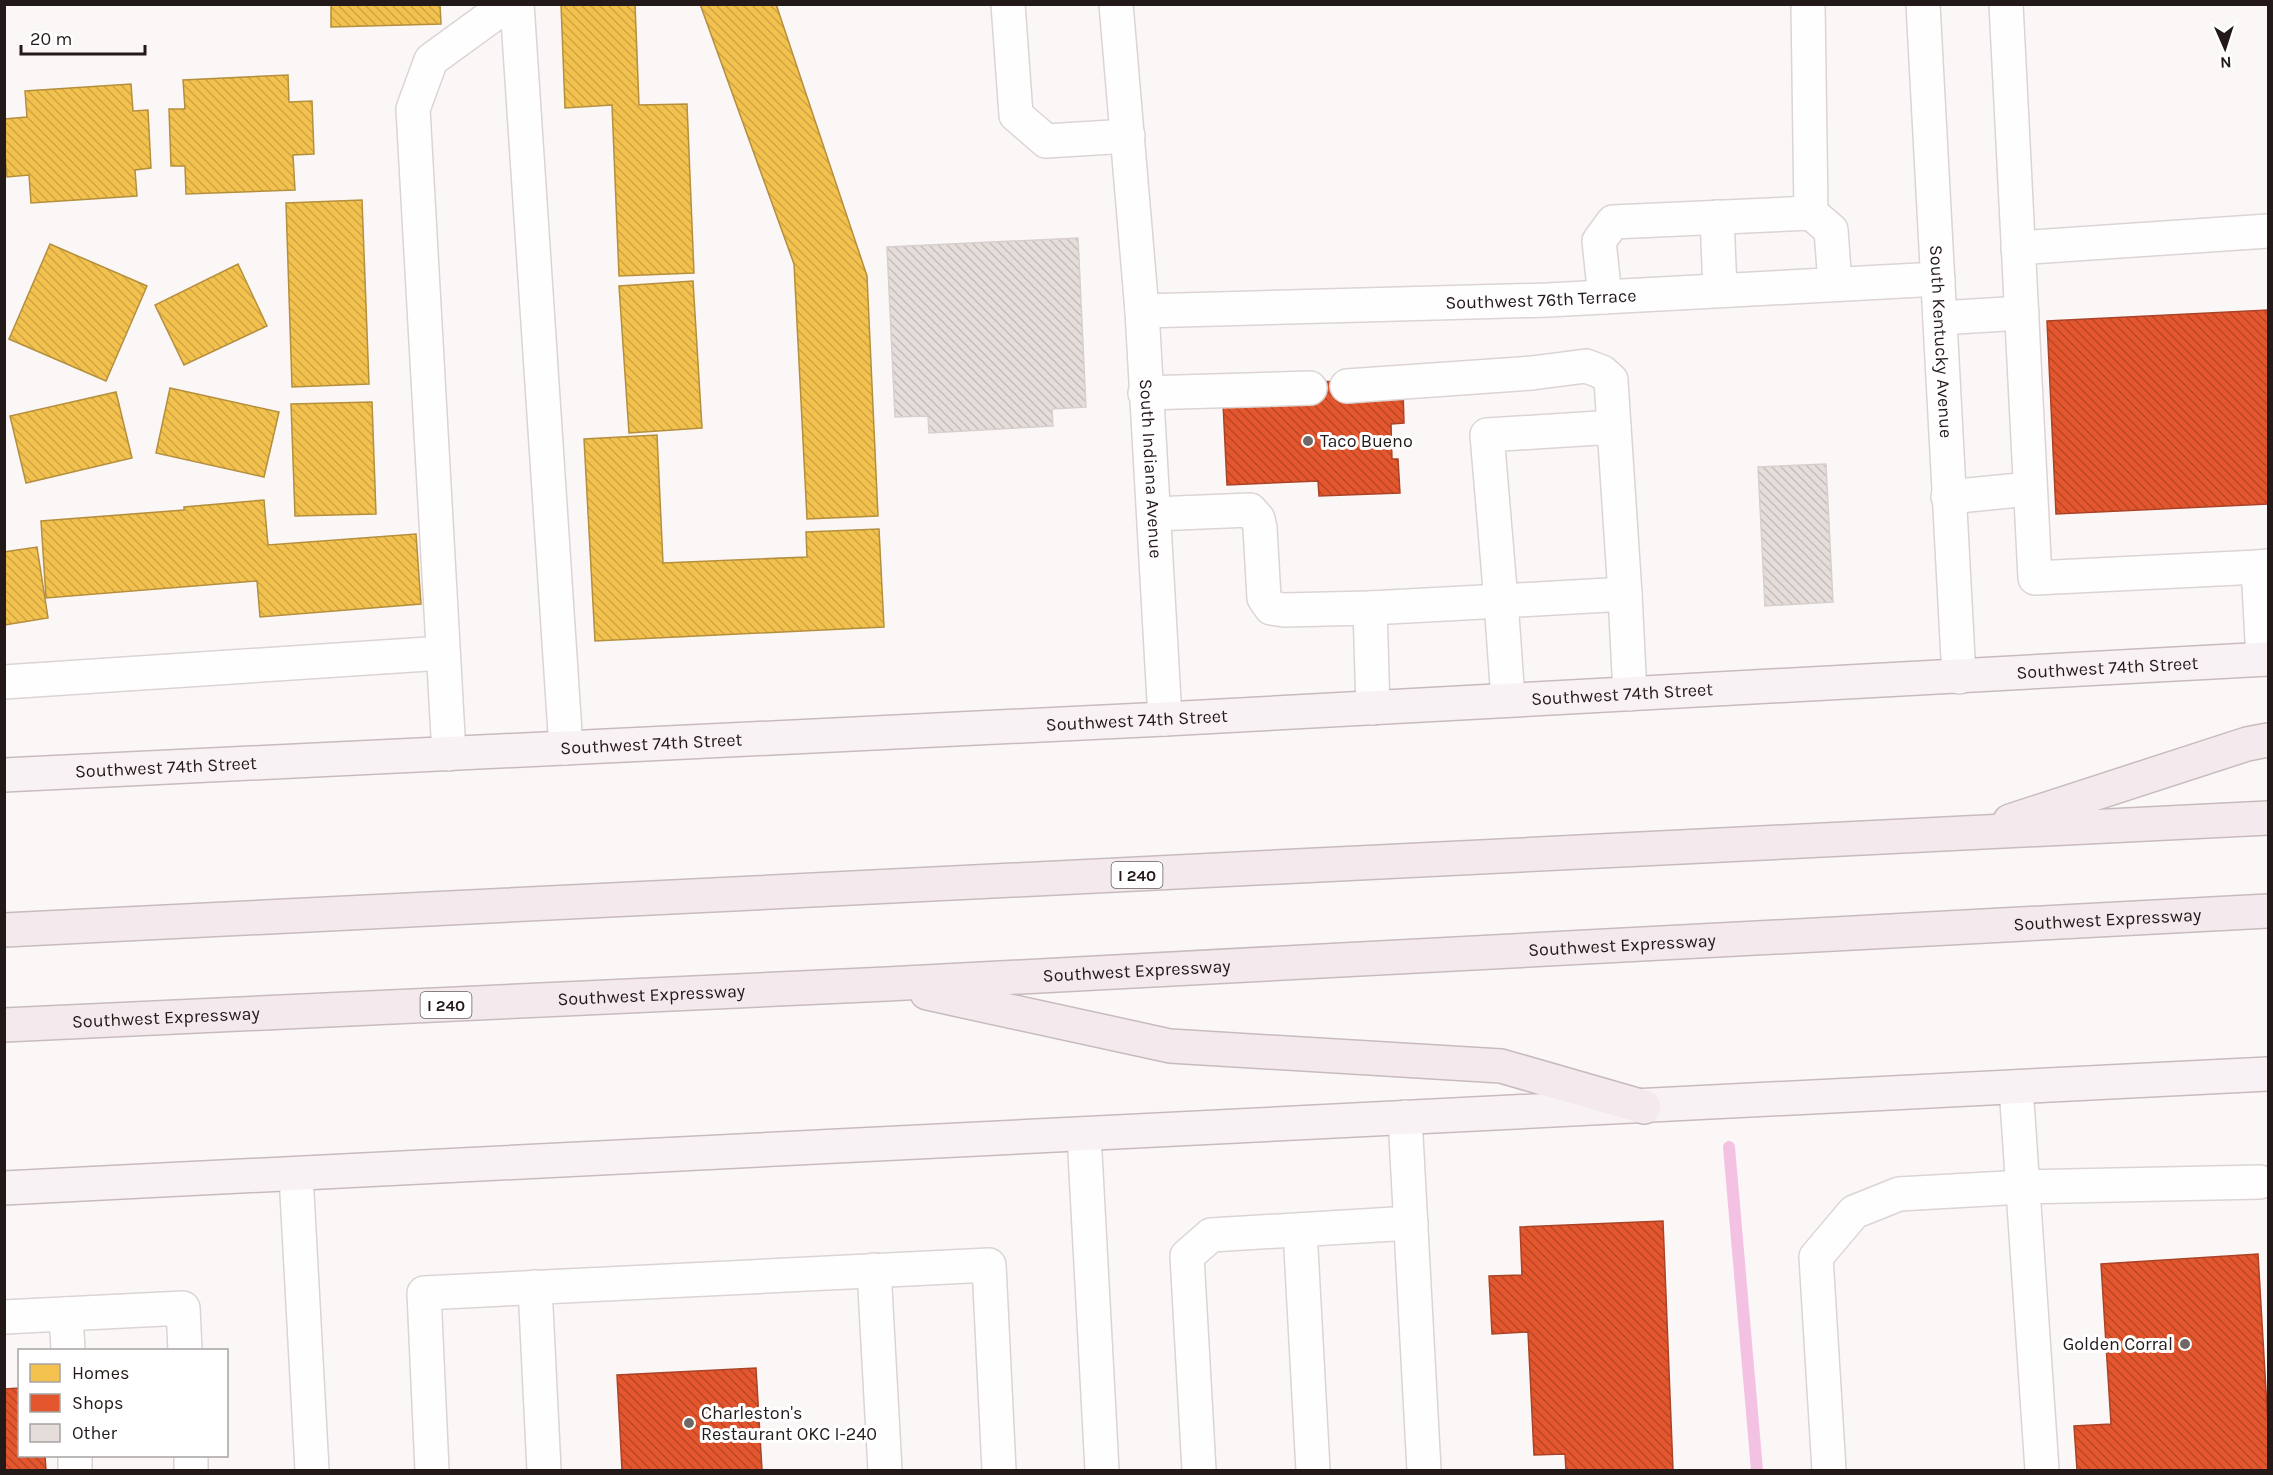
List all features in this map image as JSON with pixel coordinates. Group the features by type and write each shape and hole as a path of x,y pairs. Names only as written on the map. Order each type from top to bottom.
{"highway":[{"path":"1968,834 2247,744 2268,740"},
{"name":"I 240","path":"4,930 2268,818"},
{"name":"Southwest Expressway","path":"4,1025 887,984 2268,911"},
{"path":"887,984 1170,1046 1501,1066 1644,1107"}],"main road":[{"name":"Southwest 74th Street","path":"4,775 1166,719 2266,659"},
{"path":"4,1188 2268,1074"}],"street":[{"path":"449,754 413,109 431,60 508,4"},
{"path":"517,4 566,748"},
{"path":"1008,4 1016,115 1047,141 1128,136"},
{"name":"South Indiana Avenue","path":"1116,4 1142,311 1145,393 1166,719"},
{"path":"1808,4 1811,213"},
{"name":"South Kentucky Avenue","path":"1923,4 1959,677"},
{"path":"2006,4 2035,578 2263,566 2266,659"},
{"path":"1605,297 1599,241 1613,222 1811,213 1832,230 1835,284"},
{"path":"1717,217 1720,290"},
{"path":"2018,248 2268,231"},
{"name":"Southwest 76th Terrace","path":"1142,311 1605,297 1938,279"},
{"path":"1940,318 2022,313"},
{"path":"1347,386 1532,373 1586,366 1602,372 1611,380 1630,694"},
{"path":"1145,393 1310,388"},
{"path":"1508,700 1487,435 1614,427"},
{"path":"1948,497 2030,489"},
{"path":"1154,513 1251,510 1258,519 1260,528 1264,598 1271,608 1370,608 1625,594"},
{"path":"1370,608 1373,708"},
{"path":"4,682 443,653"},
{"path":"2016,1088 2042,1470"},
{"path":"1405,1117 1424,1470"},
{"path":"1084,1134 1102,1470"},
{"path":"296,1175 312,1470"},
{"path":"1830,1470 1816,1257 1854,1212 1899,1194 2023,1187 2260,1182"},
{"path":"1199,1470 1187,1256 1211,1235 1411,1223"},
{"path":"1299,1230 1312,1470"},
{"path":"432,1470 424,1293 988,1265 999,1470"},
{"path":"874,1270 885,1470"},
{"path":"535,1287 544,1470"},
{"path":"4,1317 183,1308 185,1349"},
{"path":"66,1314 68,1349"}],"building: Homes":[{"path":"331,4 440,4 441,24 331,27"},
{"path":"561,4 635,4 639,105 687,104 694,273 619,276 612,105 565,108"},
{"path":"700,4 776,4 867,276 878,516 807,519 794,264"},
{"path":"288,75 289,102 312,101 314,154 293,155 295,190 186,194 185,166 171,166 169,109 185,109 183,80"},
{"path":"131,84 133,111 148,110 151,168 135,170 137,196 31,203 29,175 7,177 4,147 4,119 27,117 25,91"},
{"path":"362,200 369,384 292,387 286,203"},
{"path":"50,244 147,286 106,381 9,339"},
{"path":"238,264 267,326 184,365 155,305"},
{"path":"693,281 702,428 629,433 619,286"},
{"path":"170,388 279,412 264,477 156,453"},
{"path":"116,392 132,458 26,483 10,416"},
{"path":"372,402 376,514 295,516 291,404"},
{"path":"657,435 663,563 807,557 806,532 879,529 884,627 595,641 584,439"},
{"path":"264,500 268,545 416,534 421,604 260,617 257,581 46,598 41,521 184,510 184,507"},
{"path":"37,547 48,618 4,625 4,552"}],"building: Shops":[{"path":"2268,310 2268,504 2056,514 2047,321"},
{"name":"Taco Bueno","path":"1347,381 1403,390 1404,423 1391,424 1392,459 1398,459 1400,493 1319,496 1318,481 1227,485 1223,403 1309,382"},
{"path":"1663,1221 1673,1470 1566,1470 1565,1454 1534,1455 1528,1332 1492,1334 1489,1276 1522,1275 1520,1227"},
{"name":"Golden Corral","path":"2258,1254 2268,1425 2268,1470 2077,1470 2074,1426 2111,1424 2101,1264"},
{"name":"Charleston's Restaurant OKC I-240","path":"756,1368 762,1470 622,1470 617,1375"},
{"path":"18,1388 18,1457 45,1457 46,1470 4,1470 4,1389"}],"building: Other":[{"path":"1078,238 1086,407 1052,409 1053,426 929,433 928,416 895,417 887,247"},
{"path":"1826,464 1833,602 1765,606 1758,467"}],"waterway":[{"path":"1729,1147 1757,1470"}],"place":[{"name":"Taco Bueno","path":"1308,441"},
{"name":"Golden Corral","path":"2185,1344"},
{"name":"Charleston's Restaurant OKC I-240","path":"689,1423"}]}
